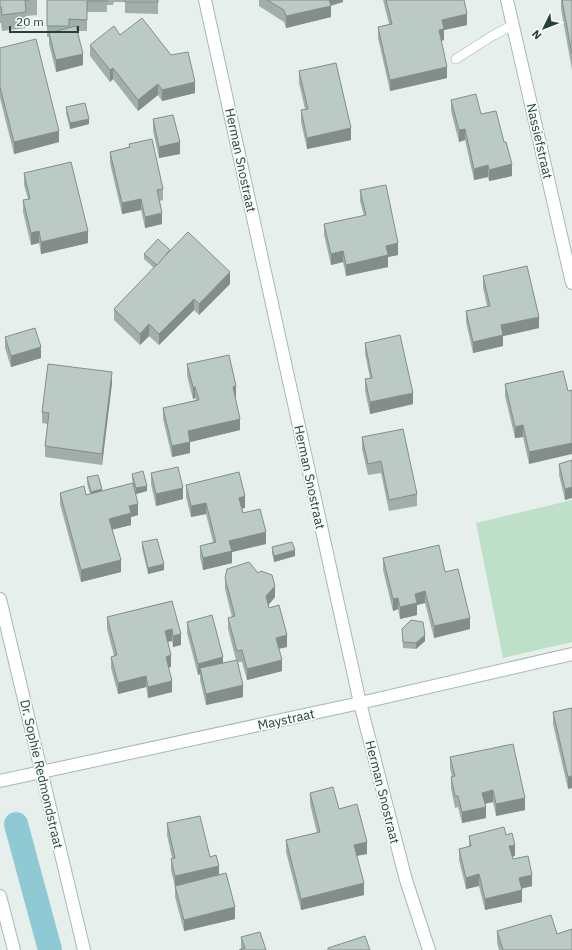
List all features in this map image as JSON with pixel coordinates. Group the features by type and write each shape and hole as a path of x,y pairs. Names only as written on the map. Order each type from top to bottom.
{"street":[{"name":"Herman Snostraat","path":"205,0 360,703 406,880 429,950"},
{"name":"Nassiefstraat","path":"507,0 572,283"},
{"name":"Dr. Sophie Redmondstraat","path":"0,599 84,950"},
{"name":"Maystraat","path":"0,781 360,703 572,654"},
{"path":"0,896 14,950"}],"lane":[{"path":"456,59 492,36 513,25"}],"green space":[{"path":"572,500 572,642 503,658 476,523"}],"building":[{"path":"0,0 25,0 26,12 2,15"},
{"path":"47,0 107,1 87,1 87,20 69,19 69,26 47,26"},
{"path":"125,0 158,0 158,2 125,2"},
{"path":"267,0 329,0 331,6 286,16 284,10"},
{"path":"386,0 464,0 467,14 442,20 444,29 439,30 447,67 390,80 378,27 392,24"},
{"path":"562,0 572,0 572,54"},
{"path":"142,18 171,55 188,52 195,82 162,90 158,84 138,100 113,68 110,70 90,45 114,26 120,35"},
{"path":"76,26 83,54 56,60 49,33"},
{"path":"36,39 59,131 14,142 0,87 0,48"},
{"path":"336,63 351,128 307,138 301,110 308,109 299,71"},
{"path":"476,94 481,114 496,111 504,142 506,142 512,164 489,170 488,165 474,169 465,129 459,130 451,100"},
{"path":"85,103 89,119 70,123 66,107"},
{"path":"173,115 180,142 159,147 153,119"},
{"path":"152,139 163,189 157,190 162,213 145,217 141,199 122,203 110,152 130,147 129,144"},
{"path":"71,162 88,231 41,242 39,231 31,233 23,200 30,199 24,173"},
{"path":"386,185 398,243 386,246 388,255 346,265 343,251 331,254 324,224 366,215 360,190"},
{"path":"188,232 230,272 199,304 194,299 159,334 149,324 140,334 114,309"},
{"path":"158,239 170,250 157,265 144,254"},
{"path":"527,266 539,317 501,325 503,335 473,342 466,311 490,306 483,276"},
{"path":"35,328 41,347 11,356 5,337"},
{"path":"400,335 413,393 370,402 365,379 372,378 365,343"},
{"path":"229,355 236,386 233,387 240,419 188,431 190,442 172,446 163,408 199,400 195,387 193,387 187,364"},
{"path":"48,364 112,372 102,454 45,446 49,413 42,412"},
{"path":"563,371 568,391 572,390 572,443 529,452 523,425 515,427 505,384"},
{"path":"403,429 417,494 389,500 381,461 368,464 362,437"},
{"path":"572,460 572,487 565,489 559,464"},
{"path":"178,467 183,488 156,494 151,473"},
{"path":"143,471 147,486 136,488 132,474"},
{"path":"239,472 245,496 239,498 243,513 260,509 266,532 229,541 232,551 203,558 200,546 216,542 206,503 191,506 186,485"},
{"path":"98,475 102,489 91,492 87,477"},
{"path":"133,483 138,504 129,506 131,513 109,519 121,560 81,570 60,493 84,486 86,495"},
{"path":"157,539 164,564 148,568 142,542"},
{"path":"292,542 295,550 274,556 272,547"},
{"path":"439,545 445,572 458,569 470,618 434,626 425,591 415,594 417,603 400,607 398,598 393,599 383,558"},
{"path":"249,562 258,573 261,571 272,575 275,586 266,596 269,608 279,605 287,635 276,638 282,660 247,669 242,650 237,651 228,618 235,616 225,578 227,569"},
{"path":"172,601 181,634 173,636 172,629 165,631 171,655 166,657 172,681 148,687 146,676 118,683 111,657 117,655 107,617"},
{"path":"212,615 223,657 198,664 187,622"},
{"path":"411,620 423,622 425,635 416,643 403,642 402,629"},
{"path":"237,660 243,685 206,694 200,668"},
{"path":"572,708 572,776 568,777 553,712"},
{"path":"513,744 525,798 496,804 493,790 482,793 486,807 462,812 458,796 455,796 451,777 455,776 450,757"},
{"path":"333,787 339,809 357,804 367,842 354,845 364,883 301,899 286,840 320,832 310,793"},
{"path":"200,816 210,857 216,855 219,866 175,876 171,859 175,858 167,823"},
{"path":"504,827 506,835 512,833 515,845 509,846 513,859 528,856 532,875 519,878 522,890 485,899 479,874 466,878 459,849 471,846 469,836"},
{"path":"226,873 235,907 184,920 175,886"},
{"path":"551,915 557,934 572,929 572,950 503,950 497,931"},
{"path":"260,932 266,950 239,950 245,948 241,937"},
{"path":"365,936 370,950 328,950 328,948"}],"waterway":[{"path":"16,824 50,950"}]}
